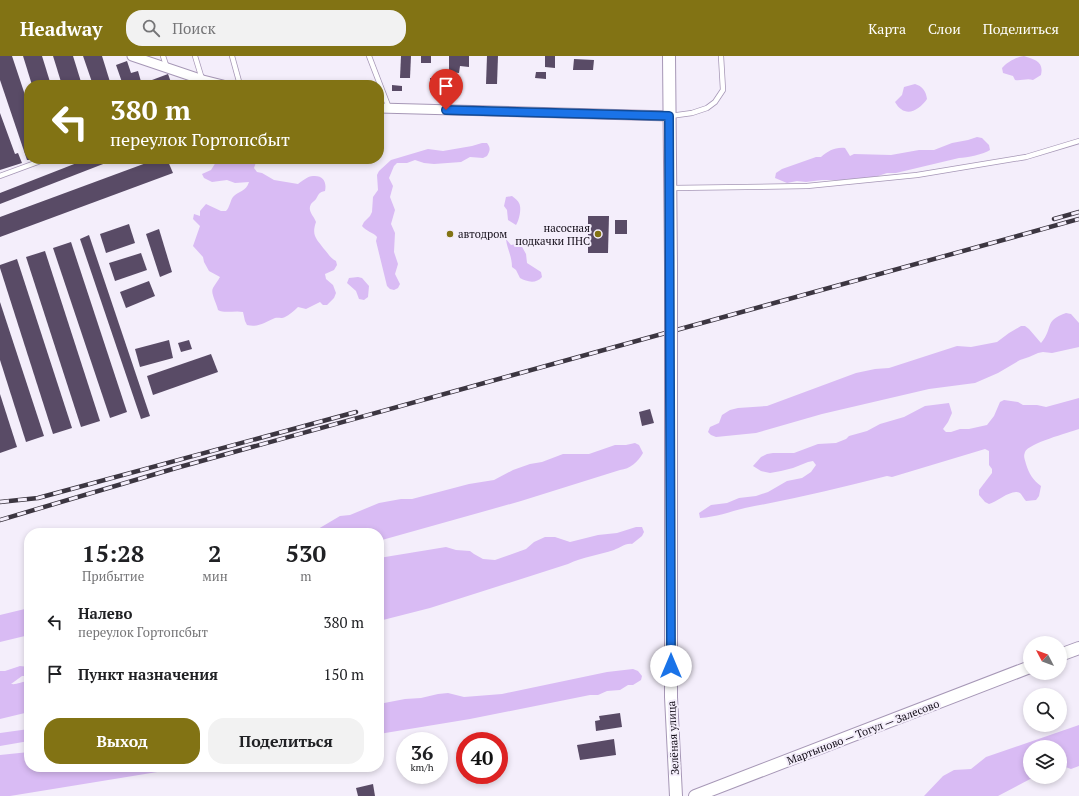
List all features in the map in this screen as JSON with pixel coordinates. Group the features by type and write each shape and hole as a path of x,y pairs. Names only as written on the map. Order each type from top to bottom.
{"street":[{"name":"Зелёная улица","path":"669,56 671,697 676,796"},
{"path":"135,57 201,80"},
{"path":"384,108 669,116"},
{"path":"1067,653 1079,648"},
{"name":"Мартыново — Тогул — Залесово","path":"695,796 1023,670"}],"lane":[{"path":"163,56 167,69"},
{"path":"195,56 206,80"},
{"path":"232,56 239,80"},
{"path":"369,56 378,80"},
{"path":"669,116 692,113 707,108 715,102 723,90 721,56"},
{"path":"384,95 389,108"},
{"path":"670,188 808,186 917,175 1026,156 1079,141"},
{"path":"0,176 32,164"}],"shaded area":[{"path":"1024,56 1035,60 1040,64 1042,70 1041,75 1033,80 1015,80 1013,76 1003,73 1002,68 1006,64"},
{"path":"915,84 923,89 927,99 915,110 907,112 899,107 895,102 902,95 904,87"},
{"path":"977,137 982,138 989,145 990,150 975,156 959,158 896,173 887,173 859,180 797,181 787,183 775,178 776,173 782,169 816,157 821,157 829,151 838,148 845,148 850,156 854,154 891,155 919,150 934,150 952,143"},
{"path":"487,143 490,148 487,156 483,158 470,157 461,162 434,164 415,160 407,163 397,163 394,166 389,178 393,186 390,197 395,210 391,224 395,233 394,252 398,264 395,274 400,284 398,288 394,290 390,289 387,286 376,241 377,237 362,226 372,212 373,197 378,190 377,175 379,171 391,160 428,149 443,151"},
{"path":"215,164 255,164 254,168 257,172 262,173 274,180 298,184 311,176 316,176 324,180 325,191 319,194 316,200 311,204 310,209 316,222 314,234 319,243 336,261 337,265 334,270 325,274 326,279 333,285 336,293 334,298 327,305 323,305 320,302 306,309 298,307 285,317 275,318 255,326 247,325 243,312 224,312 218,310 212,290 220,277 209,271 203,257 193,246 200,226 193,219 194,214 200,216 200,211 206,204 221,211 226,211 233,197 244,190 249,182 235,183 227,180 212,182 204,178 202,174 211,170"},
{"path":"512,196 520,205 520,214 516,225 508,220 507,210 504,206 506,197"},
{"path":"506,239 511,245 521,245 526,254 527,263 541,272 542,277 540,279 531,282 520,278 516,270 512,267"},
{"path":"349,278 362,278 369,286 368,297 364,300 359,299 356,291 347,283"},
{"path":"1066,313 1071,314 1079,323 1079,347 1052,353 1038,353 1020,360 998,373 975,383 929,389 822,414 756,433 716,437 708,432 710,427 719,423 722,415 730,410 767,406 856,373 889,368 957,346 971,347 997,342 1021,326 1025,326 1029,329 1041,343 1045,338 1051,322"},
{"path":"1079,398 1079,429 1041,442 1025,452 1024,458 1028,471 1041,486 1039,496 1036,500 1026,501 1020,493 1013,492 992,503 989,504 985,502 979,495 979,490 992,473 992,469 989,465 989,451 985,449 892,477 887,476 700,518 699,513 711,505 727,503 739,498 756,496 768,492 787,481 802,478 811,472 816,465 813,461 793,468 770,473 761,471 753,466 761,457 767,454 794,453 818,444 836,443 846,439 849,436 867,431 880,424 904,417 925,406 949,403 952,413 943,429 946,432 951,432 960,429 969,429 987,425 994,416 1000,402 1004,400 1018,402 1023,405 1037,405 1046,407"},
{"path":"635,443 639,445 643,453 630,467 521,501 384,540 384,528 320,528 340,516 350,515 379,503 401,499 412,499 469,484 494,480 513,470 530,464 542,462 563,454 589,454 615,445"},
{"path":"636,527 642,527 644,532 642,536 632,544 430,608 384,620 384,557 446,547 456,550 470,551 483,559 495,560 526,549 534,542 545,537 555,537 570,542 598,535 617,533"},
{"path":"24,609 24,636 0,642 0,615"},
{"path":"20,666 24,666 24,676 11,684 24,682 24,713 0,719 0,671 5,671"},
{"path":"633,669 638,671 642,676 641,680 633,685 628,685 620,690 607,691 598,695 590,695 470,719 384,733 384,703 448,693 464,697 502,694 607,672"},
{"path":"1079,725 1079,766 1071,769 1067,768 1067,740 1035,740 1059,732 1067,732 1067,729"},
{"path":"24,730 24,742 0,746 0,733"},
{"path":"1023,744 1023,783 998,796 924,796 943,776 954,770 971,769 986,757"},
{"path":"24,753 24,772 157,772 10,796 0,796 0,755"}],"building":[{"path":"0,56 12,56 24,92 24,151 0,80"},
{"path":"23,56 42,56 49,80 30,80"},
{"path":"53,56 73,56 80,80 60,80"},
{"path":"83,56 102,56 109,80 91,80"},
{"path":"401,56 411,56 410,78 400,78"},
{"path":"421,56 431,56 431,63 421,63"},
{"path":"449,56 469,56 469,67 460,66 459,73 449,72"},
{"path":"487,56 498,56 497,84 486,84"},
{"path":"545,56 555,56 555,68 545,67"},
{"path":"574,59 594,60 593,70 573,70"},
{"path":"127,61 131,73 138,71 141,80 121,80 116,65"},
{"path":"536,72 546,72 546,79 535,78"},
{"path":"168,74 170,80 152,80"},
{"path":"430,78 440,78 439,92 430,92"},
{"path":"392,85 402,86 402,91 392,91"},
{"path":"0,113 15,154 18,153 22,163 0,170"},
{"path":"74,164 103,164 0,204 0,193"},
{"path":"143,164 169,164 173,173 0,237 0,217"},
{"name":"насосная подкачки ПНС","path":"588,216 609,216 608,253 588,253"},
{"path":"615,220 627,220 627,234 615,234"},
{"path":"129,224 135,243 106,253 100,234"},
{"path":"159,229 172,272 160,277 146,234"},
{"path":"89,235 150,416 141,419 80,239"},
{"path":"71,242 127,412 110,418 53,248"},
{"path":"45,251 100,421 81,427 26,257"},
{"path":"141,253 147,270 115,281 109,263"},
{"path":"17,259 72,428 53,434 0,268 0,265"},
{"path":"149,281 155,296 126,308 120,292"},
{"path":"0,302 44,436 26,442 0,360"},
{"path":"169,340 173,358 140,367 135,349"},
{"path":"189,340 192,349 181,352 178,343"},
{"path":"211,354 218,372 153,395 147,376"},
{"path":"0,394 17,447 0,453"},
{"path":"650,409 654,423 642,426 639,412"},
{"path":"620,713 622,727 596,731 595,721 600,720 599,716"},
{"path":"614,739 616,755 580,760 577,745"},
{"path":"373,784 375,796 358,796 356,788"}],"railway":[{"path":"1054,219 1079,212"},
{"path":"0,520 176,468 1079,219"},
{"path":"0,502 38,498 356,412"}],"place":[{"name":"автодром","path":"450,234"},
{"name":"насосная подкачки ПНС","path":"598,234"}],"route":[{"path":"446,110 669,116 671,296 671,666"}]}
